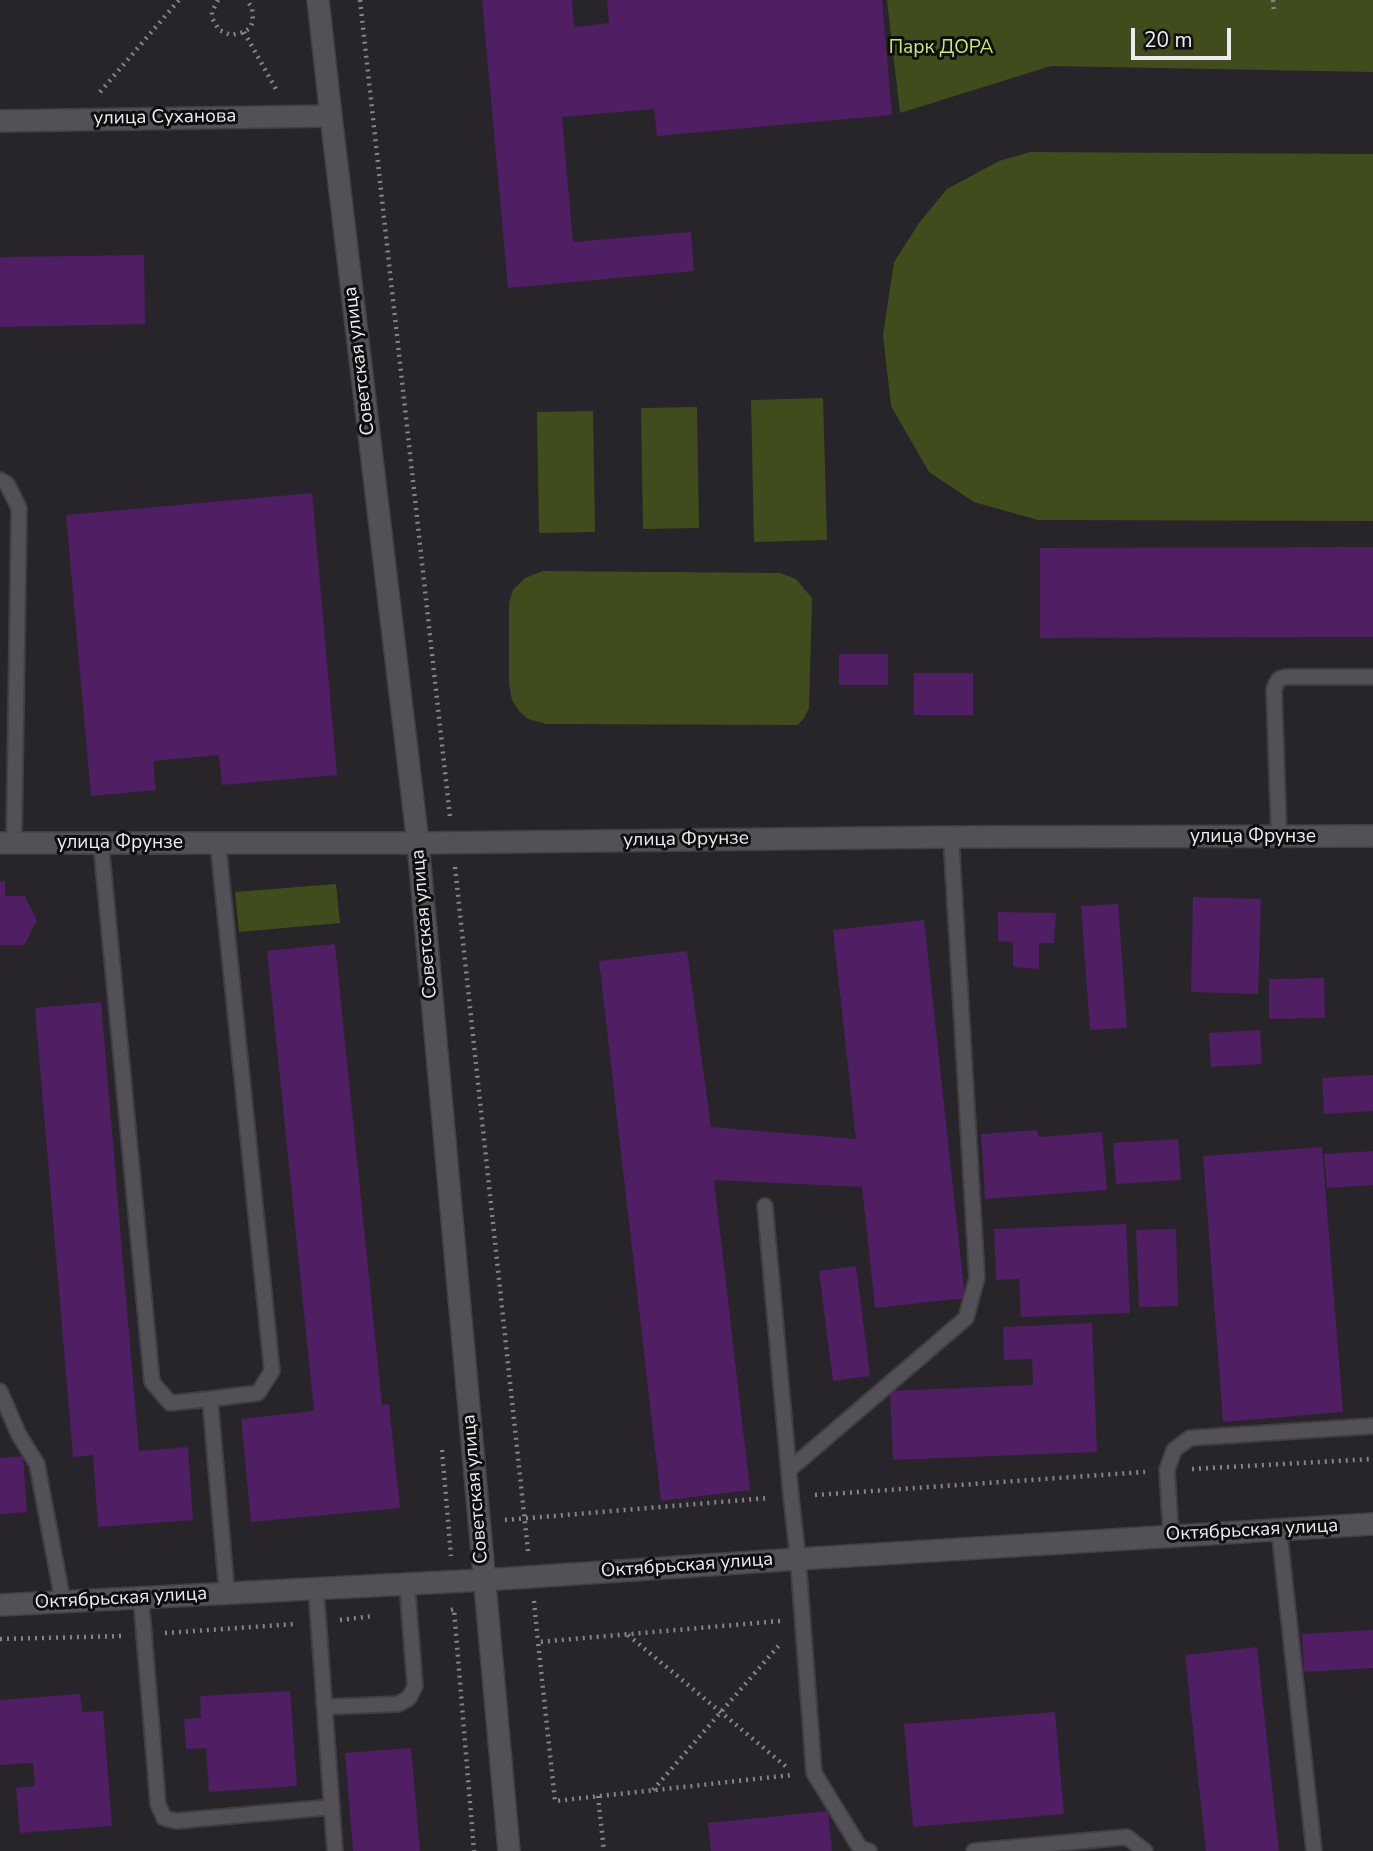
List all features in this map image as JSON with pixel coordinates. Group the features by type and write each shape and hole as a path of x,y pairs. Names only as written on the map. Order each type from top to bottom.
{"street":[{"name":"Советская улица","path":"318,0 418,844 509,1851"},
{"name":"улица Суханова","path":"0,121 331,116"},
{"name":"улица Фрунзе","path":"7,842 418,844 951,837 1373,836"},
{"name":"Октябрьская улица","path":"0,1605 484,1580 1373,1524"}],"lane":[{"path":"0,480 7,484 19,508 7,842"},
{"path":"1279,837 1274,690 1276,684 1279,679 1286,677 1373,677"},
{"path":"790,1469 966,1318 977,1278 951,837"},
{"path":"101,844 152,1382 170,1402 258,1393 272,1371 218,844"},
{"path":"765,1206 798,1559 814,1773 860,1848 869,1851"},
{"path":"0,1391 19,1435 37,1464 63,1602"},
{"path":"210,1399 227,1594"},
{"path":"1171,1536 1167,1470 1174,1450 1190,1438 1373,1426"},
{"path":"1279,1529 1314,1851"},
{"path":"325,1707 398,1704 409,1698 415,1686 407,1584"},
{"path":"316,1589 335,1851"},
{"path":"141,1598 158,1804 164,1818 176,1821 332,1807"},
{"path":"974,1851 1127,1837 1145,1851"}],"path":[{"path":"88,92 100,92 179,0"},
{"path":"218,0 212,18 219,30 231,35 250,28 254,15 247,0"},
{"path":"360,0 524,1518"},
{"path":"1273,0 1274,12"},
{"path":"244,32 292,116"},
{"path":"441,1440 452,1559"},
{"path":"479,1522 791,1496 1373,1459"},
{"path":"454,1596 454,1609"},
{"path":"628,1634 795,1774 555,1801 538,1642 628,1634 802,1619"},
{"path":"652,1790 802,1619"},
{"path":"598,1796 604,1851"}],"green space":[{"name":"Парк ДОРА","path":"887,0 1373,0 1373,72 1051,66 900,113"},
{"path":"1030,152 1373,154 1373,521 1038,520 974,502 929,472 891,406 883,335 894,262 919,223 947,189 999,161"},
{"path":"823,398 827,540 754,542 751,400"},
{"path":"697,407 699,528 643,529 641,408"},
{"path":"593,411 595,532 539,533 537,412"},
{"path":"543,571 780,573 796,579 812,598 809,708 804,718 798,725 546,724 528,719 512,700 509,684 509,603 513,590 525,578"},
{"path":"336,884 340,923 239,932 235,892"}],"building":[{"path":"482,0 572,0 574,27 609,23 607,0 882,0 892,115 657,136 654,109 562,117 573,242 691,232 694,271 508,288"},
{"path":"144,255 145,324 0,327 0,257"},
{"path":"312,493 337,775 222,785 219,755 153,761 156,790 91,796 66,515"},
{"path":"1373,547 1373,637 1040,638 1040,548"},
{"path":"839,654 888,654 888,685 839,685"},
{"path":"914,673 973,673 973,715 914,715"},
{"path":"0,881 5,881 5,896 25,896 37,921 24,945 0,945"},
{"path":"1193,897 1261,899 1258,994 1191,992"},
{"path":"1118,904 1127,1028 1090,1030 1081,906"},
{"path":"998,912 1056,913 1054,943 1039,943 1039,969 1013,967 1013,942 998,941"},
{"path":"924,920 965,1298 875,1308 862,1187 714,1180 750,1490 661,1501 599,961 687,951 711,1127 856,1139 833,930"},
{"path":"335,944 382,1405 389,1404 400,1508 251,1522 241,1419 314,1411 267,951"},
{"path":"1324,978 1325,1018 1269,1019 1269,979"},
{"path":"101,1002 139,1451 188,1447 193,1520 98,1527 93,1455 73,1457 35,1008"},
{"path":"1260,1030 1262,1064 1211,1067 1209,1033"},
{"path":"1373,1075 1373,1111 1324,1114 1322,1078"},
{"path":"1037,1130 1039,1137 1102,1132 1107,1190 985,1199 981,1134"},
{"path":"1178,1139 1181,1180 1116,1184 1113,1143"},
{"path":"1322,1147 1343,1412 1223,1422 1203,1156"},
{"path":"1373,1151 1373,1185 1327,1188 1324,1154"},
{"path":"1126,1224 1130,1313 1021,1317 1019,1279 996,1280 994,1229"},
{"path":"1176,1229 1178,1306 1139,1307 1136,1230"},
{"path":"856,1266 870,1376 833,1381 819,1271"},
{"path":"1092,1323 1097,1452 893,1460 890,1391 1033,1385 1032,1359 1004,1360 1003,1327"},
{"path":"23,1456 27,1512 0,1514 0,1458"},
{"path":"1373,1630 1373,1668 1304,1672 1302,1634"},
{"path":"1257,1647 1279,1851 1206,1851 1185,1655"},
{"path":"290,1691 297,1786 209,1792 206,1748 186,1749 184,1719 201,1718 200,1696"},
{"path":"80,1694 82,1712 103,1711 112,1826 20,1833 16,1788 35,1786 33,1763 0,1765 0,1700"},
{"path":"1055,1712 1064,1814 913,1827 904,1724"},
{"path":"411,1748 420,1851 353,1851 345,1753"},
{"path":"828,1811 832,1851 711,1851 708,1823"}]}
